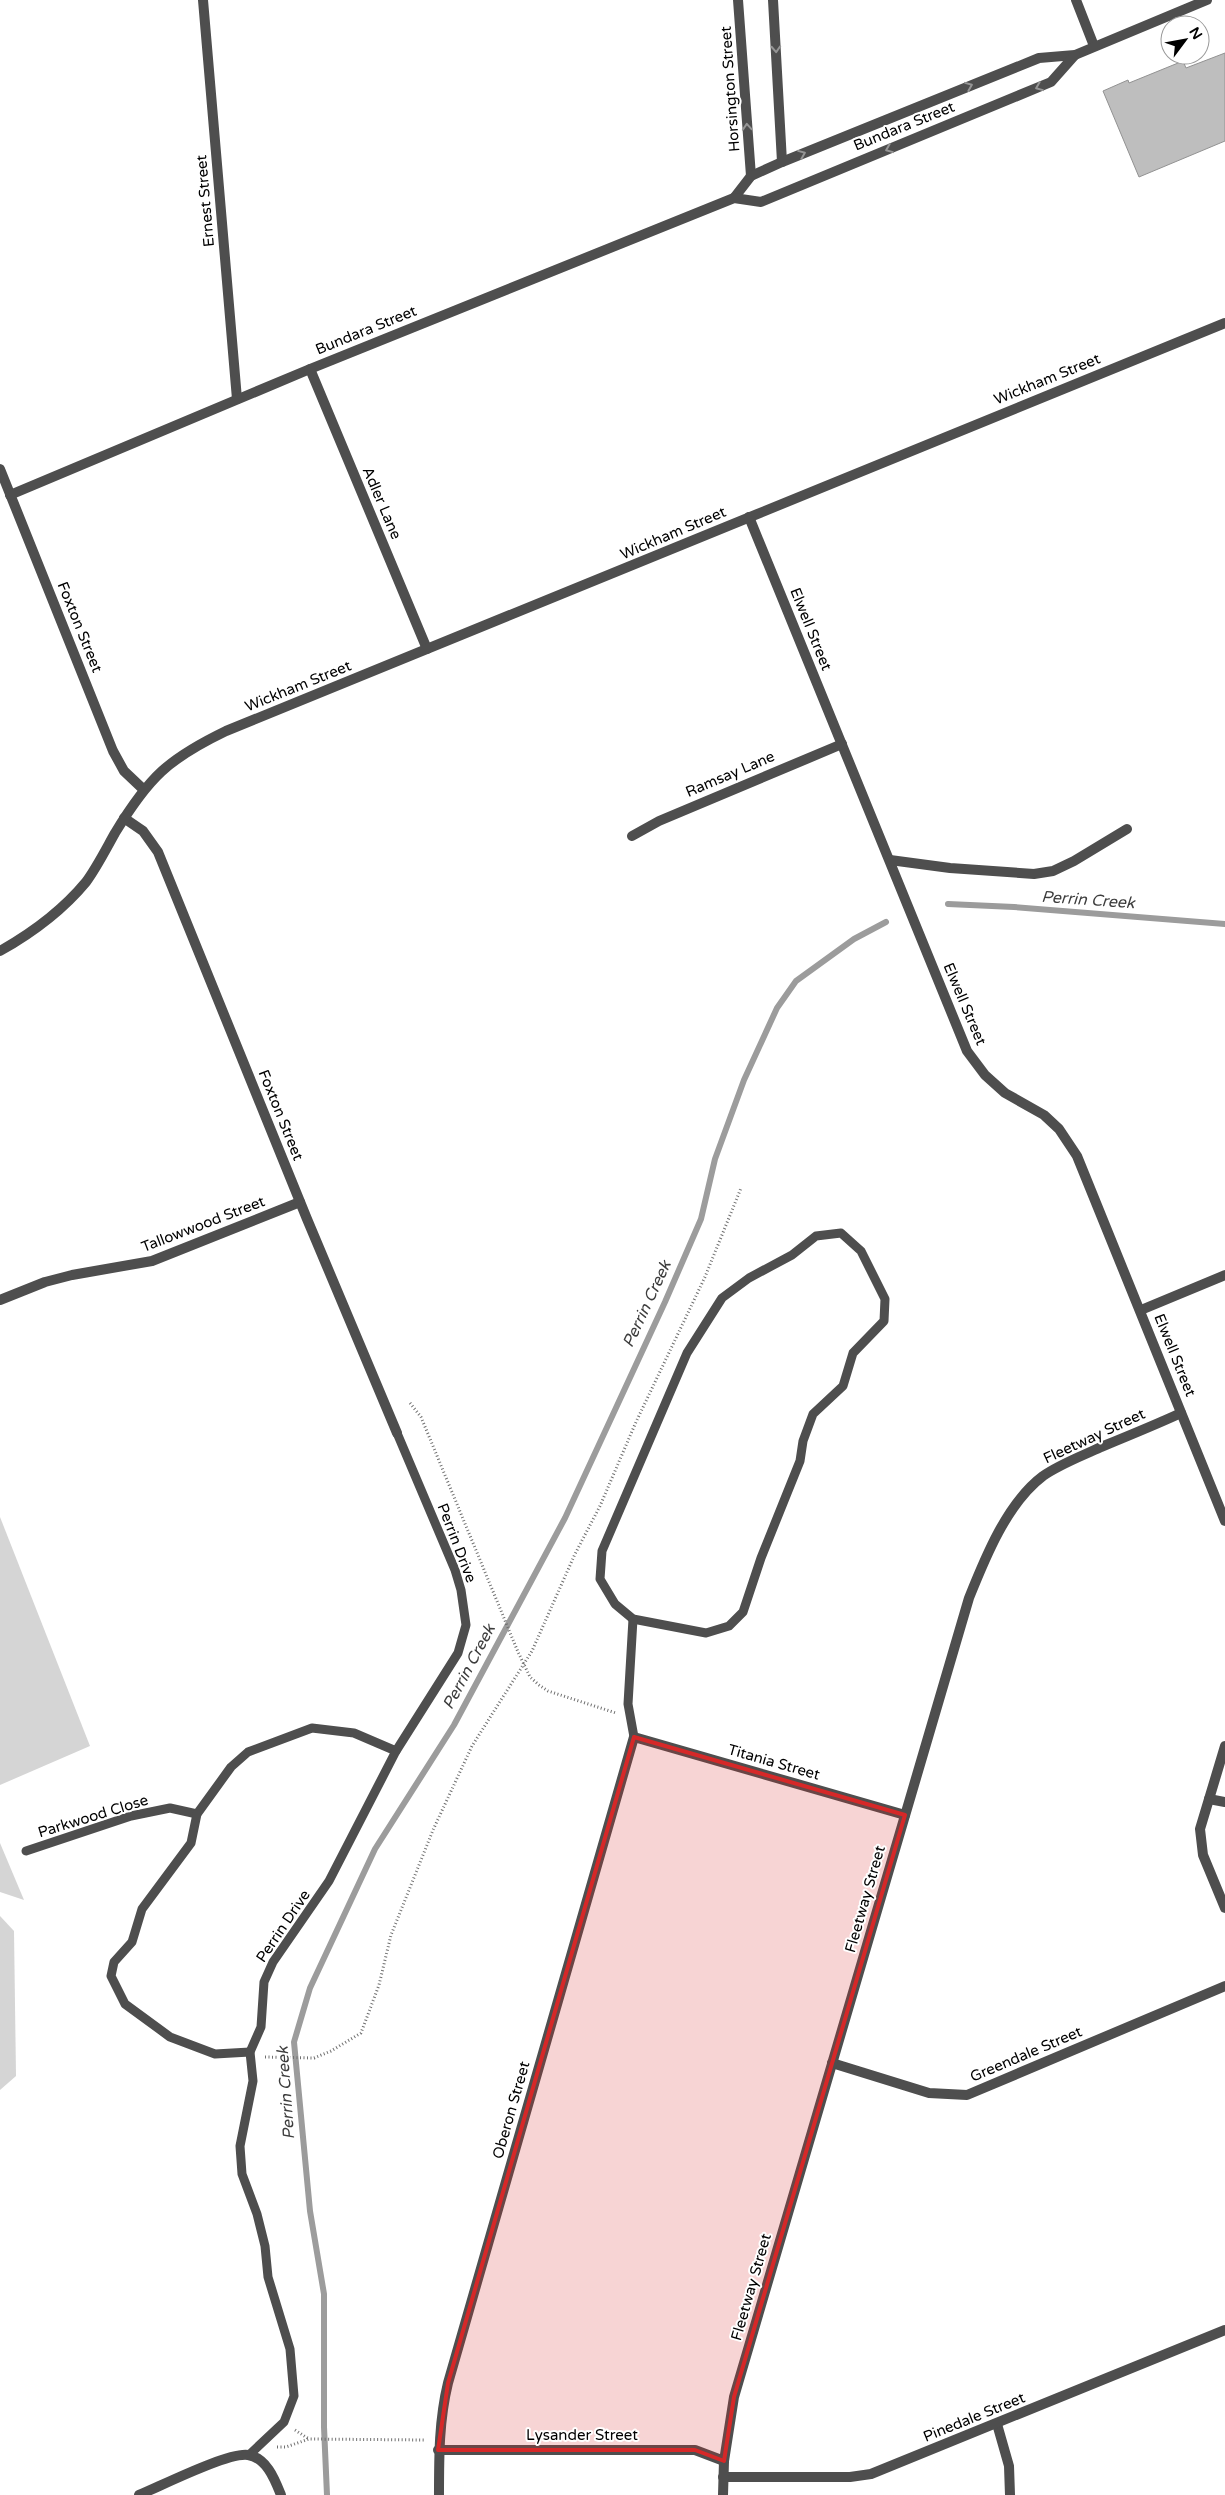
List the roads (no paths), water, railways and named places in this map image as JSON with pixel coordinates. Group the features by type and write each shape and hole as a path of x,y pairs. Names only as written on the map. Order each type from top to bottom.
{"street":[{"name":"Ernest Street","path":"203,0 238,398"},
{"name":"Horsington Street","path":"738,0 751,176"},
{"path":"773,0 782,162"},
{"path":"1076,0 1094,46"},
{"name":"Bundara Street","path":"10,495 238,398 734,198 751,176 782,162 1039,58 1075,55 1207,0"},
{"name":"Bundara Street","path":"734,198 761,202 1051,82 1075,55"},
{"name":"Wickham Street","path":"0,952 48,919 72,898 87,880 143,789 174,760 192,747 226,731 1225,323"},
{"name":"Adler Lane","path":"310,369 427,649"},
{"name":"Foxton Street","path":"0,469 113,751 124,771 143,789"},
{"name":"Elwell Street","path":"749,517 967,1050 985,1075 1005,1093 1044,1115 1059,1129 1077,1156 1225,1521"},
{"name":"Ramsay Lane","path":"632,836 658,821 842,744"},
{"name":"Foxton Street","path":"124,818 143,831 158,852 300,1202 397,1433"},
{"path":"890,860 950,868 1034,874 1053,871 1074,861 1127,829"},
{"name":"Tallowwood Street","path":"0,1300 45,1282 72,1275 152,1261 300,1202"},
{"path":"1141,1310 1225,1275"},
{"name":"Fleetway Street","path":"724,2495 724,2461 734,2397 969,1598 1000,1531 1023,1496 1043,1476 1079,1457 1181,1413"},
{"name":"Titania Street","path":"634,1737 905,1815"},
{"name":"Oberon Street","path":"439,2495 438,2450 442,2410 448,2383 634,1737"},
{"path":"1225,1746 1200,1830 1203,1855 1225,1908"},
{"path":"1209,1800 1225,1802"},
{"name":"Greendale Street","path":"832,2063 929,2093 967,2095 1225,1986"},
{"name":"Pinedale Street","path":"723,2477 850,2477 871,2474 1225,2330"},
{"path":"997,2424 1009,2466 1010,2495"},
{"name":"Lysander Street","path":"438,2450 695,2450 724,2461"},
{"path":"139,2495 225,2459 249,2455 263,2463 273,2474 282,2495"}],"lane":[{"path":"841,1233 861,1251 885,1299 884,1321 853,1353 843,1386 813,1414 803,1441 800,1461 761,1558 743,1612 729,1626 706,1633 633,1620 615,1604 600,1579 602,1551 687,1353 722,1298 749,1278 792,1255 816,1236 841,1233"},
{"name":"Perrin Drive","path":"249,2455 284,2422 294,2396 290,2349 268,2278 265,2246 257,2214 242,2174 240,2146 253,2081 250,2052 261,2026 264,1982 273,1962 330,1882 396,1751 458,1653 466,1626 456,1570 397,1433"},
{"path":"633,1620 628,1704 634,1737"},
{"path":"250,2052 215,2054 170,2037 125,2004 111,1976 114,1962 132,1942 142,1909 190,1843 197,1814 230,1768 248,1752 293,1733 312,1728 354,1733 396,1751"},
{"name":"Parkwood Close","path":"26,1851 131,1816 170,1808 197,1814"}],"waterway":[{"name":"Perrin Creek","path":"948,904 1014,907 1225,924"},
{"name":"Perrin Creek","path":"327,2495 324,2427 324,2294 310,2211 294,2042 310,1988 375,1849 454,1725 565,1518 665,1302 701,1219 715,1159 744,1080 777,1008 796,981 854,939 886,922"}]}
